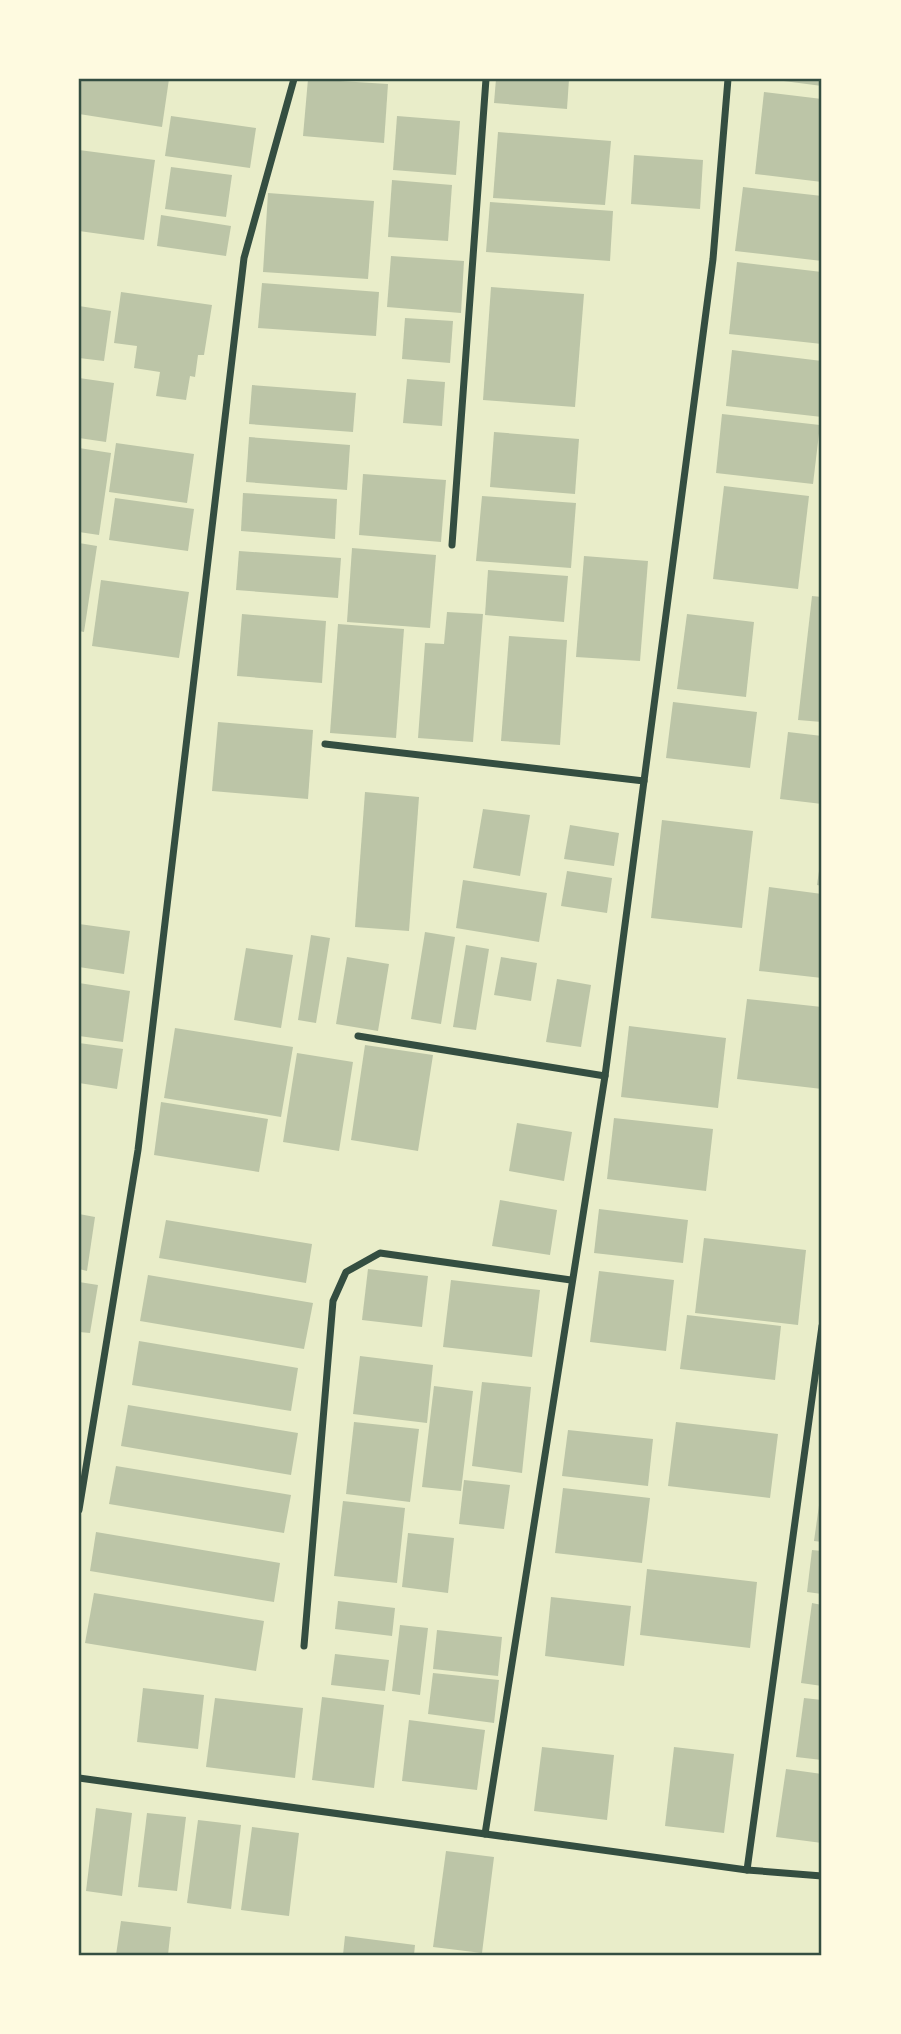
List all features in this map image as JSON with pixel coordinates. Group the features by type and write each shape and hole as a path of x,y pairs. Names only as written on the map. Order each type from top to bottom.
{"street":[{"path":"79,1510 138,1150 244,258 294,79"},
{"path":"452,545 486,79"},
{"path":"485,1834 605,1076 713,260 728,79"},
{"path":"325,744 644,781"},
{"path":"358,1036 605,1076"},
{"path":"304,1646 333,1301 346,1272 380,1253 571,1280"},
{"path":"747,1870 822,1326"},
{"path":"79,1778 747,1870 822,1877"}],"building":[{"path":"80,79 169,79 162,127 79,114"},
{"path":"308,79 388,84 384,143 303,136"},
{"path":"496,79 569,79 567,109 494,103"},
{"path":"822,79 822,86 776,80"},
{"path":"764,92 822,99 822,182 755,174"},
{"path":"171,116 256,128 250,168 165,156"},
{"path":"397,116 460,121 456,175 393,170"},
{"path":"498,132 611,141 605,205 493,198"},
{"path":"79,150 155,160 144,240 79,231"},
{"path":"634,155 703,160 700,209 631,204"},
{"path":"171,167 232,175 226,217 165,209"},
{"path":"392,180 452,185 448,241 388,237"},
{"path":"743,187 822,196 822,261 735,251"},
{"path":"268,193 374,201 368,279 263,272"},
{"path":"490,202 613,211 610,261 486,252"},
{"path":"161,215 231,226 226,256 157,246"},
{"path":"391,256 464,261 461,313 387,307"},
{"path":"737,262 822,272 822,344 729,334"},
{"path":"262,283 379,292 376,336 258,328"},
{"path":"491,287 584,294 575,407 483,400"},
{"path":"121,292 212,305 204,355 198,355 195,377 190,376 186,400 156,396 160,372 134,368 137,346 114,343"},
{"path":"79,306 111,311 104,361 79,358"},
{"path":"405,318 453,321 450,363 402,359"},
{"path":"732,350 822,361 822,417 726,406"},
{"path":"79,378 114,383 106,442 79,438"},
{"path":"407,379 445,382 442,426 403,423"},
{"path":"252,385 356,393 353,432 249,424"},
{"path":"722,414 820,425 813,484 716,473"},
{"path":"494,432 579,439 575,494 490,487"},
{"path":"249,437 350,445 347,490 246,482"},
{"path":"116,443 194,454 187,503 109,492"},
{"path":"79,448 111,453 99,535 79,532"},
{"path":"363,474 446,480 441,542 359,535"},
{"path":"724,486 809,496 798,589 713,579"},
{"path":"243,493 337,499 335,539 241,531"},
{"path":"482,496 576,503 571,568 476,561"},
{"path":"115,498 194,509 188,551 109,540"},
{"path":"79,543 97,546 84,632 79,631"},
{"path":"352,548 436,555 430,628 347,622"},
{"path":"239,551 341,558 338,598 236,590"},
{"path":"584,556 648,561 640,661 576,657"},
{"path":"488,570 568,576 564,622 485,615"},
{"path":"101,580 189,592 179,658 92,646"},
{"path":"812,596 822,597 822,722 798,720"},
{"path":"447,612 483,614 473,742 418,738 425,643 444,644"},
{"path":"242,614 326,621 322,683 237,676"},
{"path":"687,614 754,622 746,697 677,689"},
{"path":"338,624 404,629 396,738 330,733"},
{"path":"509,636 567,640 560,745 501,741"},
{"path":"673,702 757,712 750,768 666,758"},
{"path":"218,722 313,730 308,799 212,791"},
{"path":"788,732 822,736 822,804 780,799"},
{"path":"365,792 419,797 409,931 355,927"},
{"path":"483,809 530,815 520,876 473,868"},
{"path":"662,820 753,831 742,928 651,918"},
{"path":"570,825 619,833 614,866 564,859"},
{"path":"822,858 822,886 817,885"},
{"path":"567,871 612,878 607,913 561,906"},
{"path":"463,880 547,893 539,942 456,928"},
{"path":"769,887 822,894 822,978 759,971"},
{"path":"79,924 130,931 124,974 79,967"},
{"path":"425,932 455,937 441,1024 411,1019"},
{"path":"311,935 330,938 316,1023 298,1020"},
{"path":"466,945 489,949 476,1030 453,1027"},
{"path":"246,948 293,955 281,1028 234,1020"},
{"path":"347,957 389,964 378,1031 336,1024"},
{"path":"501,957 537,963 531,1001 494,995"},
{"path":"557,979 591,985 581,1047 546,1042"},
{"path":"79,983 130,991 123,1042 79,1036"},
{"path":"747,999 822,1007 822,1089 737,1079"},
{"path":"629,1026 726,1038 718,1108 621,1097"},
{"path":"175,1028 293,1047 281,1117 164,1098"},
{"path":"79,1043 123,1049 117,1089 79,1083"},
{"path":"365,1045 433,1055 418,1151 351,1140"},
{"path":"297,1053 353,1062 339,1151 283,1142"},
{"path":"161,1102 268,1119 259,1172 154,1155"},
{"path":"614,1118 713,1129 706,1191 607,1179"},
{"path":"517,1123 572,1132 564,1181 509,1171"},
{"path":"500,1200 557,1210 550,1255 492,1246"},
{"path":"599,1209 688,1220 683,1263 594,1253"},
{"path":"79,1214 95,1217 87,1271 79,1269"},
{"path":"166,1220 312,1244 306,1283 159,1258"},
{"path":"704,1238 806,1250 798,1325 695,1313"},
{"path":"368,1269 428,1276 422,1327 362,1320"},
{"path":"599,1271 674,1280 666,1351 590,1342"},
{"path":"148,1275 313,1303 304,1349 140,1321"},
{"path":"451,1280 540,1290 532,1357 443,1347"},
{"path":"79,1282 98,1285 90,1333 79,1332"},
{"path":"687,1315 781,1326 775,1380 680,1369"},
{"path":"139,1341 298,1368 291,1411 132,1385"},
{"path":"360,1356 433,1365 427,1423 353,1414"},
{"path":"482,1382 531,1387 522,1473 472,1466"},
{"path":"434,1386 473,1391 461,1491 422,1487"},
{"path":"128,1405 298,1433 291,1475 121,1446"},
{"path":"354,1422 419,1429 410,1502 346,1494"},
{"path":"676,1422 778,1434 770,1498 668,1486"},
{"path":"568,1430 653,1439 648,1486 562,1476"},
{"path":"116,1466 291,1495 284,1533 109,1504"},
{"path":"464,1480 510,1485 504,1529 459,1524"},
{"path":"563,1488 650,1498 642,1563 555,1553"},
{"path":"822,1491 822,1542 814,1541"},
{"path":"343,1501 405,1508 397,1583 334,1576"},
{"path":"96,1532 280,1563 274,1602 90,1571"},
{"path":"408,1533 454,1538 448,1593 402,1587"},
{"path":"812,1550 822,1551 822,1594 807,1592"},
{"path":"647,1569 757,1582 750,1648 640,1635"},
{"path":"94,1593 264,1621 256,1671 85,1643"},
{"path":"551,1597 631,1606 624,1666 545,1656"},
{"path":"338,1601 395,1608 392,1636 335,1629"},
{"path":"812,1603 822,1605 822,1686 801,1683"},
{"path":"400,1625 428,1628 420,1695 392,1691"},
{"path":"437,1630 502,1637 498,1676 433,1669"},
{"path":"335,1654 389,1660 385,1691 331,1685"},
{"path":"433,1673 499,1680 494,1723 428,1714"},
{"path":"143,1688 204,1695 198,1749 137,1742"},
{"path":"322,1697 384,1705 374,1788 312,1780"},
{"path":"215,1698 303,1708 295,1778 206,1767"},
{"path":"804,1698 822,1700 822,1760 796,1757"},
{"path":"409,1720 485,1730 477,1790 402,1781"},
{"path":"542,1747 614,1755 607,1820 534,1811"},
{"path":"674,1747 734,1754 724,1833 665,1826"},
{"path":"786,1769 822,1774 822,1843 776,1837"},
{"path":"96,1808 132,1813 122,1896 86,1891"},
{"path":"147,1813 186,1817 177,1891 138,1887"},
{"path":"198,1820 241,1825 231,1909 187,1903"},
{"path":"252,1827 299,1833 289,1916 241,1910"},
{"path":"446,1851 494,1857 482,1953 433,1947"},
{"path":"121,1921 171,1927 168,1955 116,1955"},
{"path":"345,1936 415,1945 414,1955 343,1955"}]}
